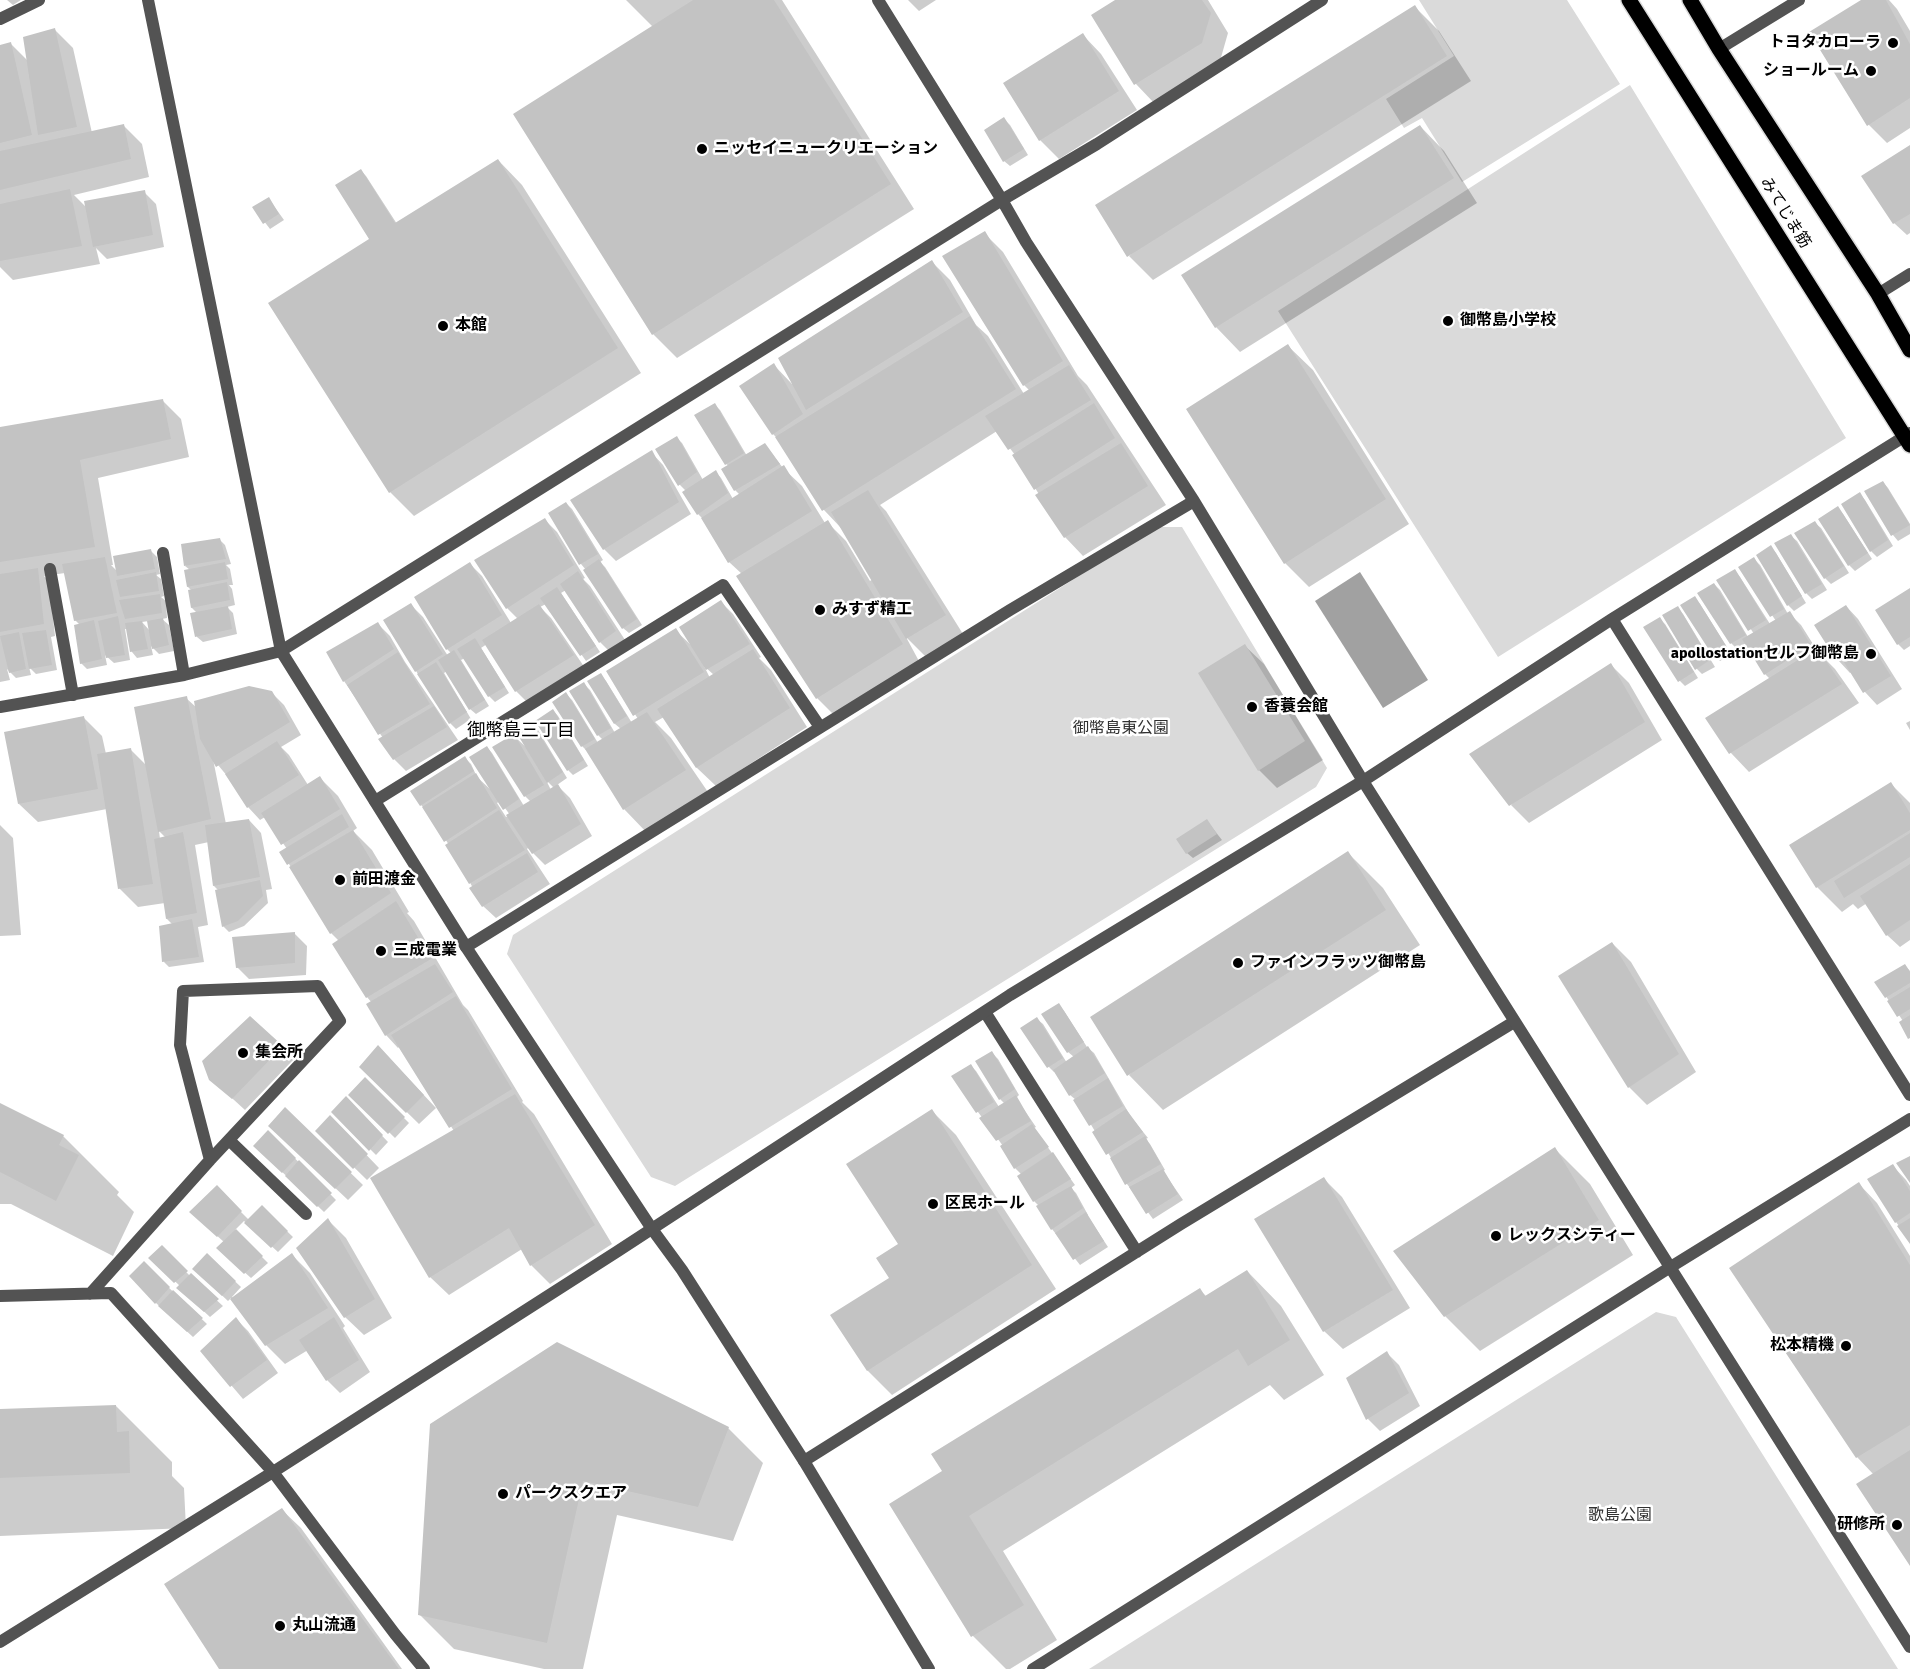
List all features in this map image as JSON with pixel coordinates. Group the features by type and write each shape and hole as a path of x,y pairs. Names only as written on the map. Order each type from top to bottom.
{"main road":[{"name":"みてじま筋","path":"1629,0 1908,438"},
{"name":"みてじま筋","path":"1690,0 1719,49 1878,294 1910,350"}],"street":[{"path":"0,19 39,0"},
{"path":"148,0 281,651 466,947 652,1229 682,1270 804,1461 928,1669"},
{"path":"878,0 1026,242 1194,501 1363,781 1514,1022 1910,1647"},
{"path":"0,707 184,675 281,651 1002,200 1097,144 1322,0"},
{"path":"1719,49 1799,0"},
{"path":"1878,294 1910,274"},
{"path":"0,1642 273,1472 985,1012 1363,781 1612,619 1908,438"},
{"path":"466,947 1010,609 1194,501"},
{"path":"163,553 184,675"},
{"path":"50,569 73,695"},
{"path":"375,801 723,585 820,727"},
{"path":"1612,619 1910,1095"},
{"path":"90,1294 210,1160 340,1021 318,986 183,991 180,1045 210,1160"},
{"path":"985,1012 1137,1252"},
{"path":"804,1461 1137,1252 1514,1022"},
{"path":"1033,1669 1669,1268 1910,1119"},
{"path":"229,1140 306,1214"},
{"path":"0,1296 111,1293 273,1472 394,1634 424,1669"}],"green space":[{"path":"1419,0 1567,0 1620,84 1462,182 1422,118 1404,128 1386,99 1454,56"},
{"path":"1630,85 1846,438 1498,657 1278,311"},
{"name":"御幣島東公園","path":"1156,527 1182,527 1327,768 1316,787 675,1186 651,1177 507,954 513,935"},
{"name":"歌島公園","path":"1656,1312 1676,1317 1898,1669 1089,1669"}],"shaded area":[{"path":"1360,572 1428,680 1383,708 1315,601"}],"building":[{"name":"ニッセイニュークリエーション","path":"693,0 774,0 891,184 652,335 513,114"},
{"path":"1115,0 1202,0 1211,13 1202,43 1134,85 1091,15"},
{"name":"ショールーム","path":"1861,0 1886,0 1910,44 1910,98 1867,126 1809,32"},
{"path":"1415,5 1447,56 1127,257 1095,205"},
{"path":"55,28 77,127 38,135 23,37"},
{"path":"1083,33 1119,91 1039,141 1003,83"},
{"path":"11,42 32,135 0,143 0,45"},
{"path":"1004,117 1024,149 1003,162 984,130"},
{"path":"124,124 131,159 0,190 0,151"},
{"path":"1420,125 1454,178 1215,328 1181,275"},
{"path":"1910,145 1910,214 1893,224 1861,176"},
{"name":"本館","path":"498,159 618,348 389,493 268,303 369,239 335,185 361,169 395,223"},
{"path":"70,189 82,246 0,261 0,204"},
{"path":"145,190 153,235 93,247 84,201"},
{"path":"269,197 279,214 263,224 252,207"},
{"path":"985,231 1063,361 1023,386 942,256"},
{"path":"932,260 963,312 806,410 778,358"},
{"path":"970,316 1016,389 822,511 775,437"},
{"path":"1288,344 1386,499 1284,564 1186,409"},
{"path":"774,363 803,414 772,435 739,386"},
{"path":"1069,365 1091,400 1008,450 985,416"},
{"path":"163,399 171,439 80,460 95,547 0,562 0,427"},
{"path":"715,403 744,453 725,465 694,415"},
{"path":"1094,403 1115,438 1034,490 1012,455"},
{"path":"677,436 697,472 678,486 655,449"},
{"path":"765,443 780,464 734,491 721,469"},
{"path":"1121,443 1148,486 1064,538 1035,495"},
{"path":"652,450 679,502 603,550 570,500"},
{"path":"784,465 812,511 728,563 701,518"},
{"path":"716,470 728,493 697,515 682,492"},
{"path":"1883,481 1910,525 1891,536 1864,491"},
{"path":"868,490 946,615 906,639 831,512"},
{"path":"1860,492 1888,540 1870,552 1841,504"},
{"path":"566,502 598,554 579,565 548,513"},
{"path":"1838,506 1868,553 1848,566 1818,519"},
{"path":"545,518 574,565 506,609 474,560"},
{"name":"みすず精工","path":"828,520 903,644 816,699 736,576"},
{"path":"1815,521 1844,566 1824,579 1794,533"},
{"path":"1791,534 1822,584 1805,594 1774,543"},
{"path":"220,538 226,559 184,566 181,544"},
{"path":"1771,545 1802,596 1787,606 1756,555"},
{"path":"151,549 155,569 117,576 113,556"},
{"path":"105,557 117,613 74,621 62,564"},
{"path":"1754,557 1784,609 1770,617 1738,567"},
{"path":"599,559 637,619 622,629 583,570"},
{"path":"225,562 228,579 187,587 184,570"},
{"path":"470,562 502,615 446,650 414,597"},
{"path":"38,568 44,624 0,632 0,574"},
{"path":"1735,569 1766,620 1748,631 1716,580"},
{"path":"578,571 616,631 599,643 560,584"},
{"path":"156,572 159,591 120,597 116,580"},
{"path":"227,582 230,600 191,608 188,590"},
{"path":"1714,583 1746,635 1730,644 1697,593"},
{"path":"557,587 596,646 580,656 540,598"},
{"path":"1910,588 1910,637 1897,645 1875,610"},
{"path":"160,594 162,613 125,619 119,600"},
{"path":"1695,596 1727,647 1713,656 1680,605"},
{"path":"721,600 750,644 706,670 679,627"},
{"path":"411,603 443,654 415,672 383,620"},
{"path":"539,604 574,655 515,692 482,640"},
{"path":"1846,605 1891,676 1863,693 1842,659 1837,661 1814,625"},
{"path":"228,606 232,629 195,637 190,613"},
{"path":"1678,606 1710,660 1695,670 1662,615"},
{"path":"1790,611 1811,645 1764,675 1742,639"},
{"path":"118,616 125,655 106,658 98,621"},
{"path":"1660,617 1694,672 1678,682 1643,627"},
{"path":"163,618 169,645 152,649 147,621"},
{"path":"94,620 102,659 80,664 74,625"},
{"path":"142,621 148,649 130,652 125,623"},
{"path":"378,622 394,649 343,682 326,652"},
{"path":"676,628 704,672 633,716 606,671"},
{"path":"46,630 52,665 29,669 22,633"},
{"path":"19,632 26,669 9,673 0,636"},
{"path":"475,638 505,687 488,697 457,649"},
{"name":"香蓑会館","path":"1245,644 1305,741 1258,771 1198,673"},
{"path":"1817,648 1842,684 1729,754 1705,718"},
{"path":"753,649 790,708 696,768 657,709"},
{"path":"454,650 485,700 469,710 438,660"},
{"path":"398,652 430,704 378,735 347,685"},
{"path":"436,662 467,712 449,724 417,674"},
{"path":"1611,663 1645,722 1509,806 1469,754"},
{"path":"601,673 627,716 614,724 587,681"},
{"path":"584,682 611,728 597,736 569,691"},
{"path":"249,686 272,691 290,722 216,767 200,739 194,701"},
{"path":"566,692 595,739 581,747 552,702"},
{"path":"187,696 211,819 158,832 134,707"},
{"path":"434,706 447,727 393,760 378,739"},
{"path":"553,709 584,760 567,771 535,721"},
{"path":"647,712 686,770 623,810 585,749"},
{"path":"84,716 98,789 18,804 4,732"},
{"path":"532,723 563,772 547,783 516,732"},
{"path":"514,734 544,785 524,797 492,747"},
{"path":"277,741 299,775 247,808 225,774"},
{"path":"487,746 519,799 503,810 469,757"},
{"path":"131,748 153,884 118,889 97,754"},
{"path":"465,756 474,771 420,806 410,791"},
{"path":"476,773 497,808 444,842 422,807"},
{"path":"320,776 340,809 281,845 261,813"},
{"path":"1891,782 1910,813 1910,830 1816,888 1789,845"},
{"path":"558,784 581,824 532,854 506,815"},
{"path":"499,810 525,850 469,884 445,845"},
{"path":"342,814 349,827 287,865 279,852"},
{"path":"249,819 260,877 213,886 205,825"},
{"path":"1207,819 1217,834 1186,854 1176,839"},
{"name":"前田渡金","path":"353,830 391,893 330,934 289,867"},
{"path":"183,832 197,913 166,919 154,839"},
{"path":"1910,833 1910,857 1844,898 1834,881"},
{"name":"ファインフラッツ御幣島","path":"1348,851 1386,910 1127,1076 1090,1017"},
{"path":"527,853 538,872 482,907 469,888"},
{"path":"1910,864 1910,920 1886,936 1860,896"},
{"path":"260,880 263,896 238,921 222,927 215,890"},
{"name":"三成電業","path":"396,901 431,959 366,998 332,944"},
{"path":"192,919 199,957 162,962 159,926"},
{"path":"295,932 295,963 236,968 232,937"},
{"path":"1612,942 1679,1054 1628,1088 1558,976"},
{"path":"435,964 453,992 385,1036 366,1004"},
{"path":"1905,964 1910,972 1910,983 1885,998 1874,982"},
{"path":"1910,987 1910,1009 1897,1017 1887,1001"},
{"path":"456,996 512,1089 449,1128 391,1035"},
{"path":"1059,1003 1084,1042 1067,1053 1041,1014"},
{"path":"1910,1015 1910,1038 1908,1039 1899,1022"},
{"name":"集会所","path":"250,1016 283,1046 232,1099 209,1080 202,1061"},
{"path":"1037,1017 1063,1058 1047,1068 1020,1028"},
{"path":"378,1045 424,1095 406,1113 359,1067"},
{"path":"1088,1046 1105,1073 1069,1096 1053,1070"},
{"path":"992,1051 1015,1089 999,1100 975,1061"},
{"path":"971,1064 994,1102 976,1113 951,1076"},
{"path":"365,1077 405,1117 388,1134 348,1095"},
{"path":"1108,1078 1123,1106 1089,1126 1073,1100"},
{"path":"515,1094 595,1225 530,1266 509,1228 429,1278 370,1178"},
{"path":"1016,1095 1031,1121 996,1141 979,1118"},
{"path":"346,1096 383,1135 369,1151 331,1112"},
{"path":"0,1103 64,1135 59,1145 79,1155 56,1201 0,1172"},
{"path":"285,1107 352,1172 335,1189 268,1126"},
{"name":"区民ホール","path":"932,1109 1032,1265 867,1371 830,1315 889,1278 876,1258 898,1244 846,1164"},
{"path":"1126,1109 1143,1132 1106,1155 1092,1132"},
{"path":"330,1115 368,1154 353,1169 315,1131"},
{"path":"1032,1124 1049,1147 1014,1169 1000,1146"},
{"path":"268,1130 296,1158 282,1173 253,1146"},
{"path":"1145,1136 1161,1164 1125,1185 1110,1158"},
{"name":"レックスシティー","path":"1555,1147 1599,1220 1444,1317 1393,1251"},
{"path":"1053,1152 1071,1179 1033,1202 1017,1176"},
{"path":"1910,1156 1910,1183 1896,1163"},
{"path":"299,1160 332,1193 317,1207 285,1176"},
{"path":"1893,1164 1910,1191 1910,1213 1895,1223 1867,1179"},
{"path":"1163,1169 1178,1194 1146,1214 1129,1187"},
{"path":"1324,1177 1393,1290 1323,1332 1254,1219"},
{"name":"松本精機","path":"1859,1182 1910,1265 1910,1425 1856,1458 1729,1268"},
{"path":"217,1185 242,1211 217,1237 189,1212"},
{"path":"1071,1186 1083,1208 1051,1230 1036,1206"},
{"path":"262,1205 288,1231 271,1248 244,1223"},
{"path":"1086,1212 1104,1241 1073,1260 1055,1233"},
{"path":"328,1218 375,1299 344,1318 296,1248"},
{"path":"1910,1218 1910,1244 1897,1226"},
{"path":"236,1229 263,1256 244,1274 216,1248"},
{"path":"162,1245 188,1271 174,1283 148,1258"},
{"path":"207,1253 236,1281 222,1296 192,1269"},
{"path":"292,1253 328,1308 265,1346 230,1299"},
{"path":"144,1261 170,1287 155,1304 129,1276"},
{"path":"1247,1270 1290,1340 1248,1366 1238,1349 969,1516 1024,1605 971,1637 889,1504 942,1471 931,1454 1200,1288 1205,1296"},
{"path":"191,1273 219,1299 204,1312 176,1288"},
{"path":"173,1290 203,1318 187,1332 158,1306"},
{"path":"236,1317 267,1360 230,1387 200,1351"},
{"path":"334,1317 359,1360 326,1381 299,1340"},
{"name":"パークスクエア","path":"557,1342 729,1427 698,1507 583,1481 547,1643 418,1615 430,1424"},
{"path":"1387,1351 1409,1393 1366,1420 1346,1378"},
{"path":"116,1405 117,1432 129,1431 130,1473 0,1478 0,1409"},
{"name":"研修所","path":"1910,1450 1910,1566 1856,1484"},
{"name":"丸山流通","path":"282,1508 399,1669 219,1669 164,1584"}],"place":[{"name":"トヨタカローラ","path":"1893,43"},
{"name":"ショールーム","path":"1871,71"},
{"name":"ニッセイニュークリエーション","path":"702,149"},
{"name":"御幣島小学校","path":"1448,321"},
{"name":"本館","path":"443,326"},
{"name":"みすず精工","path":"820,610"},
{"name":"apollostationセルフ御幣島","path":"1871,654"},
{"name":"香蓑会館","path":"1252,707"},
{"name":"前田渡金","path":"340,880"},
{"name":"三成電業","path":"381,951"},
{"name":"ファインフラッツ御幣島","path":"1238,963"},
{"name":"集会所","path":"243,1053"},
{"name":"区民ホール","path":"933,1204"},
{"name":"レックスシティー","path":"1496,1236"},
{"name":"松本精機","path":"1846,1346"},
{"name":"パークスクエア","path":"503,1494"},
{"name":"研修所","path":"1897,1525"},
{"name":"丸山流通","path":"280,1626"}],"district":[{"name":"御幣島三丁目","path":"521,731"}]}
